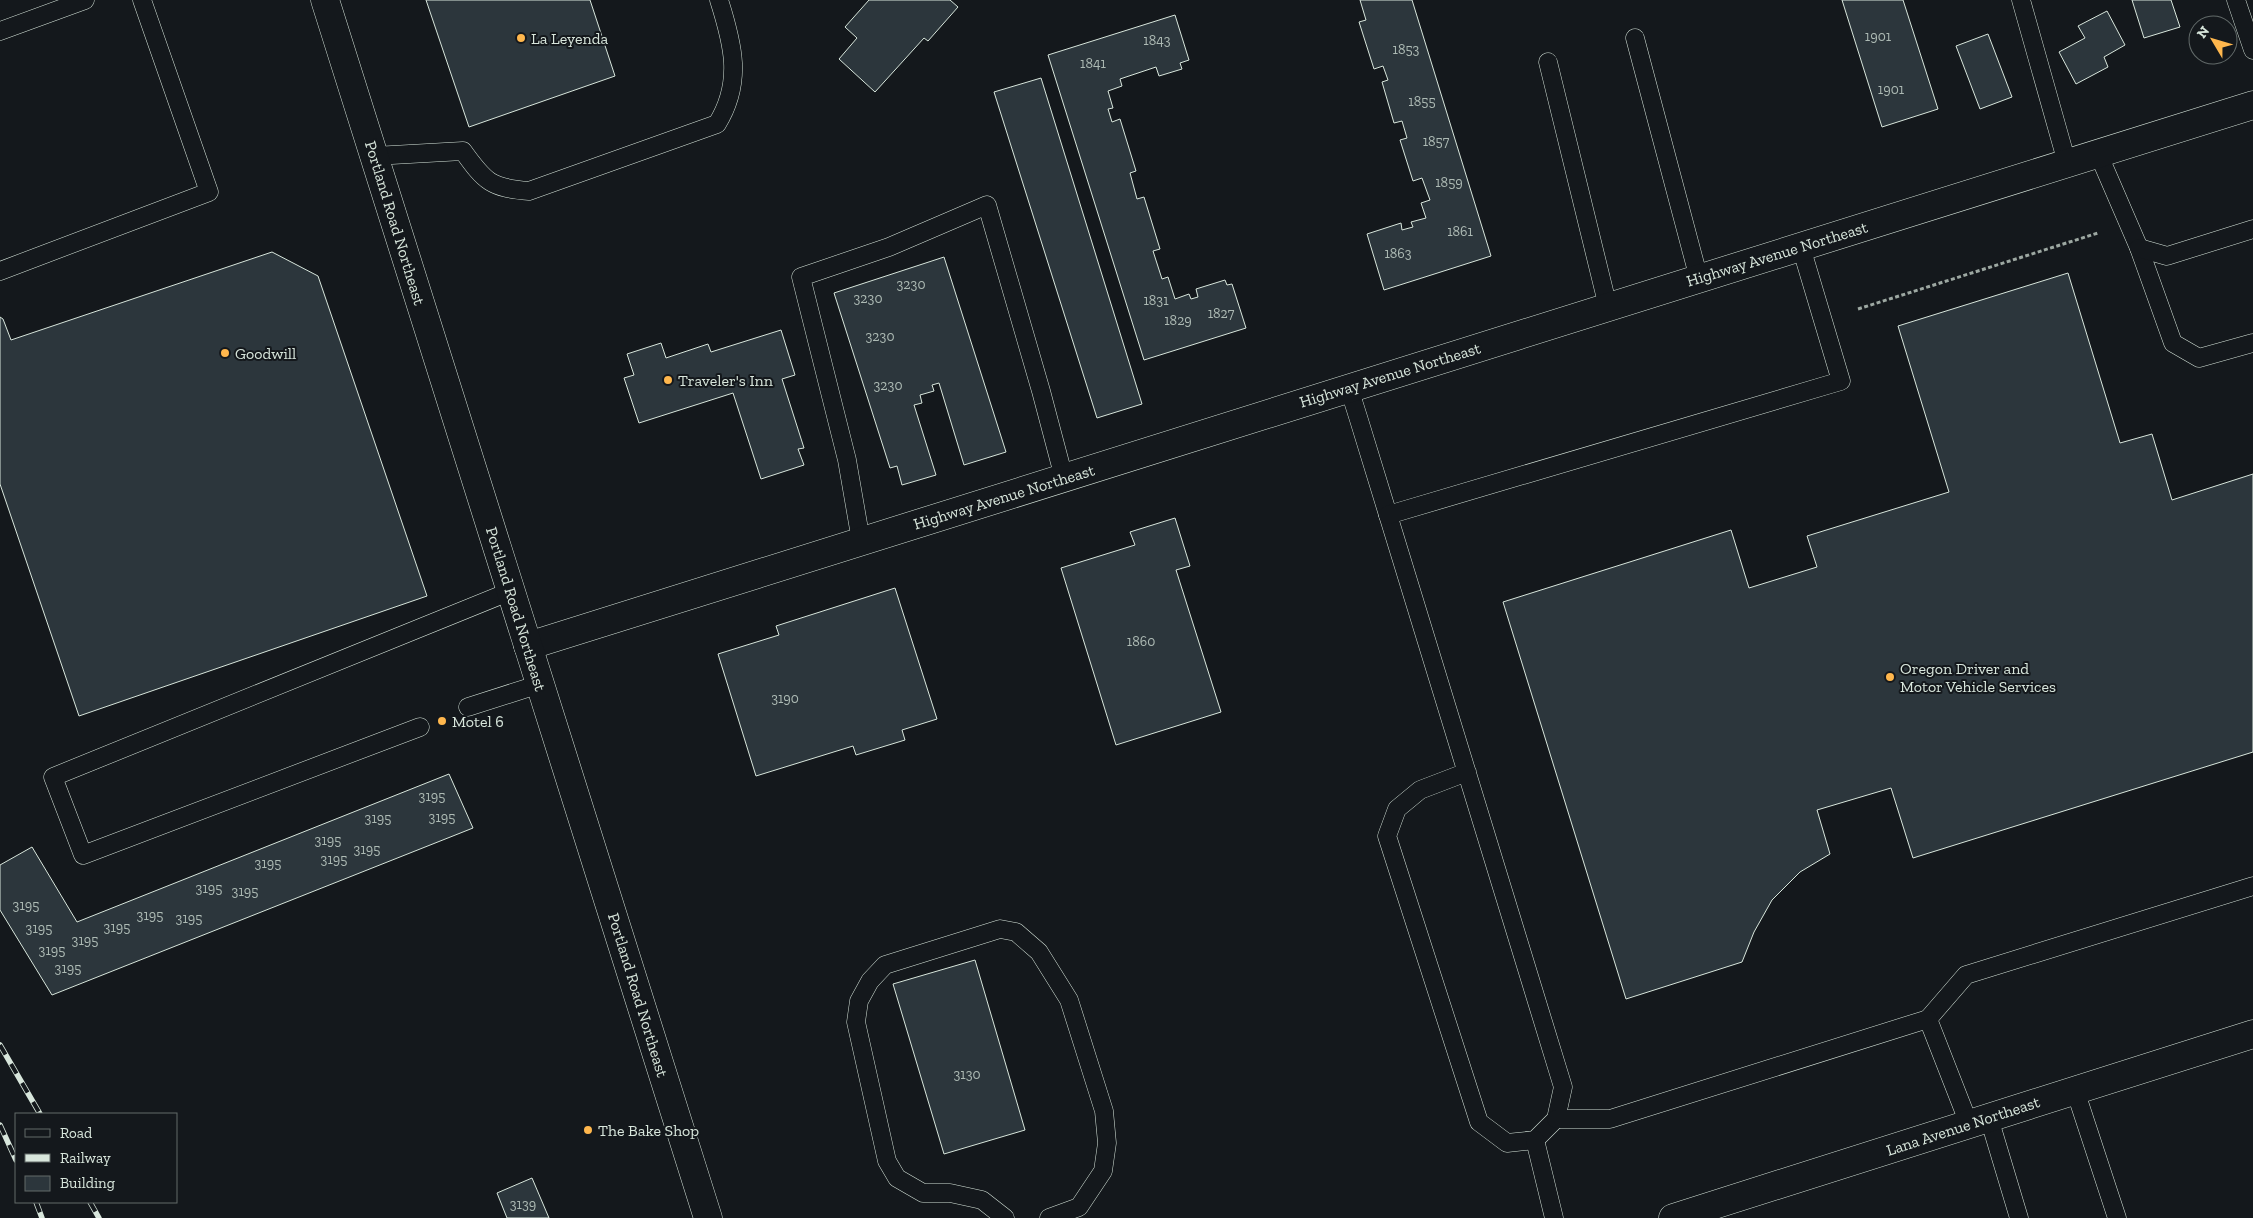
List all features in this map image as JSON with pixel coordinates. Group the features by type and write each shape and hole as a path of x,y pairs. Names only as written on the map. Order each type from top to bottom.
{"street":[{"name":"Portland Road Northeast","path":"325,0 708,1218"},
{"name":"Highway Avenue Northeast","path":"528,646 2253,105"},
{"name":"Lana Avenue Northeast","path":"1673,1218 1718,1211 1979,1121 2253,1034"}],"lane":[{"path":"0,31 85,0"},
{"path":"0,270 209,192 142,0"},
{"path":"374,156 464,151 481,177 504,189 529,191 717,124 728,107 735,69 730,35 719,0"},
{"path":"2021,0 2066,163"},
{"path":"2236,0 2253,50"},
{"path":"1635,38 1699,278"},
{"path":"1548,62 1608,307"},
{"path":"2098,153 2139,248 2173,343 2199,358 2253,342"},
{"path":"861,541 847,460 801,277 889,247 987,205 1064,478"},
{"path":"2139,248 2168,256 2253,229"},
{"path":"1388,515 1841,381 1801,247"},
{"path":"1349,388 1563,1087 1556,1119 1535,1140 1507,1144 1479,1122 1387,836 1397,809 1420,790 1466,772"},
{"path":"420,727 83,855 53,777 511,591"},
{"path":"468,707 540,684"},
{"path":"1556,1119 1610,1119 1928,1019 1966,975 2253,886"},
{"path":"1005,1218 982,1200 950,1193 923,1193 897,1178 888,1161 856,1022 858,1001 870,981 885,965 1000,928 1016,932 1039,952 1068,1000 1104,1111 1107,1142 1103,1171 1079,1207 1049,1218"},
{"path":"1928,1019 1979,1121 2019,1218"},
{"path":"2075,1090 2117,1218"},
{"path":"1535,1140 1554,1218"}],"path":[{"path":"1858,309 2098,233"}],"building":[{"name":"La Leyenda","path":"426,0 590,0 615,76 469,127"},
{"path":"869,0 950,0 958,7 928,41 924,38 875,92 839,59 857,38 845,27"},
{"path":"1360,0 1412,0 1491,256 1384,290 1367,234 1401,223 1402,230 1413,227 1411,222 1426,218 1421,203 1430,200 1422,178 1413,181 1400,140 1407,138 1402,121 1394,123 1382,82 1388,80 1383,66 1374,69 1359,22 1366,20"},
{"path":"1842,0 1903,0 1938,109 1882,127"},
{"path":"2132,0 2171,0 2180,27 2144,38"},
{"path":"2107,11 2125,45 2104,57 2108,67 2076,84 2059,52 2085,38 2078,26"},
{"path":"1175,15 1189,60 1180,63 1182,69 1159,76 1156,67 1120,79 1122,86 1108,91 1113,108 1108,109 1112,122 1120,119 1136,171 1130,173 1137,199 1144,197 1160,249 1153,251 1162,279 1168,277 1175,299 1189,294 1191,299 1198,297 1196,289 1225,280 1227,285 1232,284 1246,328 1144,360 1048,55"},
{"path":"1988,34 2012,97 1980,109 1956,46"},
{"path":"1041,78 1142,404 1097,418 994,92"},
{"path":"272,252 318,276 427,596 79,716 0,484 0,317 3,319 11,340"},
{"path":"944,257 1006,452 964,465 939,383 932,385 934,391 920,395 922,403 914,405 936,475 902,485 897,466 890,468 834,293"},
{"name":"Oregon Driver and Motor Vehicle Services","path":"2068,273 2120,443 2152,434 2172,500 2253,474 2253,752 1913,858 1891,788 1817,810 1830,854 1800,872 1772,900 1754,932 1742,962 1626,999 1503,602 1731,530 1749,588 1817,567 1807,536 1949,492 1898,326"},
{"path":"781,330 795,375 782,379 804,448 798,449 804,465 761,479 733,393 639,423 624,378 634,375 627,354 661,343 666,358 708,344 711,352"},
{"path":"1175,518 1190,566 1176,570 1221,712 1116,745 1061,568 1135,545 1130,532"},
{"path":"895,588 937,719 902,730 905,740 856,755 853,746 756,776 718,654 779,635 776,626"},
{"path":"449,774 473,828 52,995 0,910 0,865 32,847 77,922"},
{"path":"975,960 1025,1130 944,1154 893,984"},
{"path":"532,1178 549,1218 507,1218 497,1193"}],"railway":[{"path":"0,1045 39,1113"},
{"path":"0,1125 15,1158"},
{"path":"36,1203 42,1218"},
{"path":"91,1203 99,1218"}],"place":[{"name":"La Leyenda","path":"521,38"},
{"name":"Goodwill","path":"225,353"},
{"name":"Traveler's Inn","path":"668,380"},
{"name":"Oregon Driver and Motor Vehicle Services","path":"1890,677"},
{"name":"Motel 6","path":"442,721"},
{"name":"The Bake Shop","path":"588,1130"}]}
